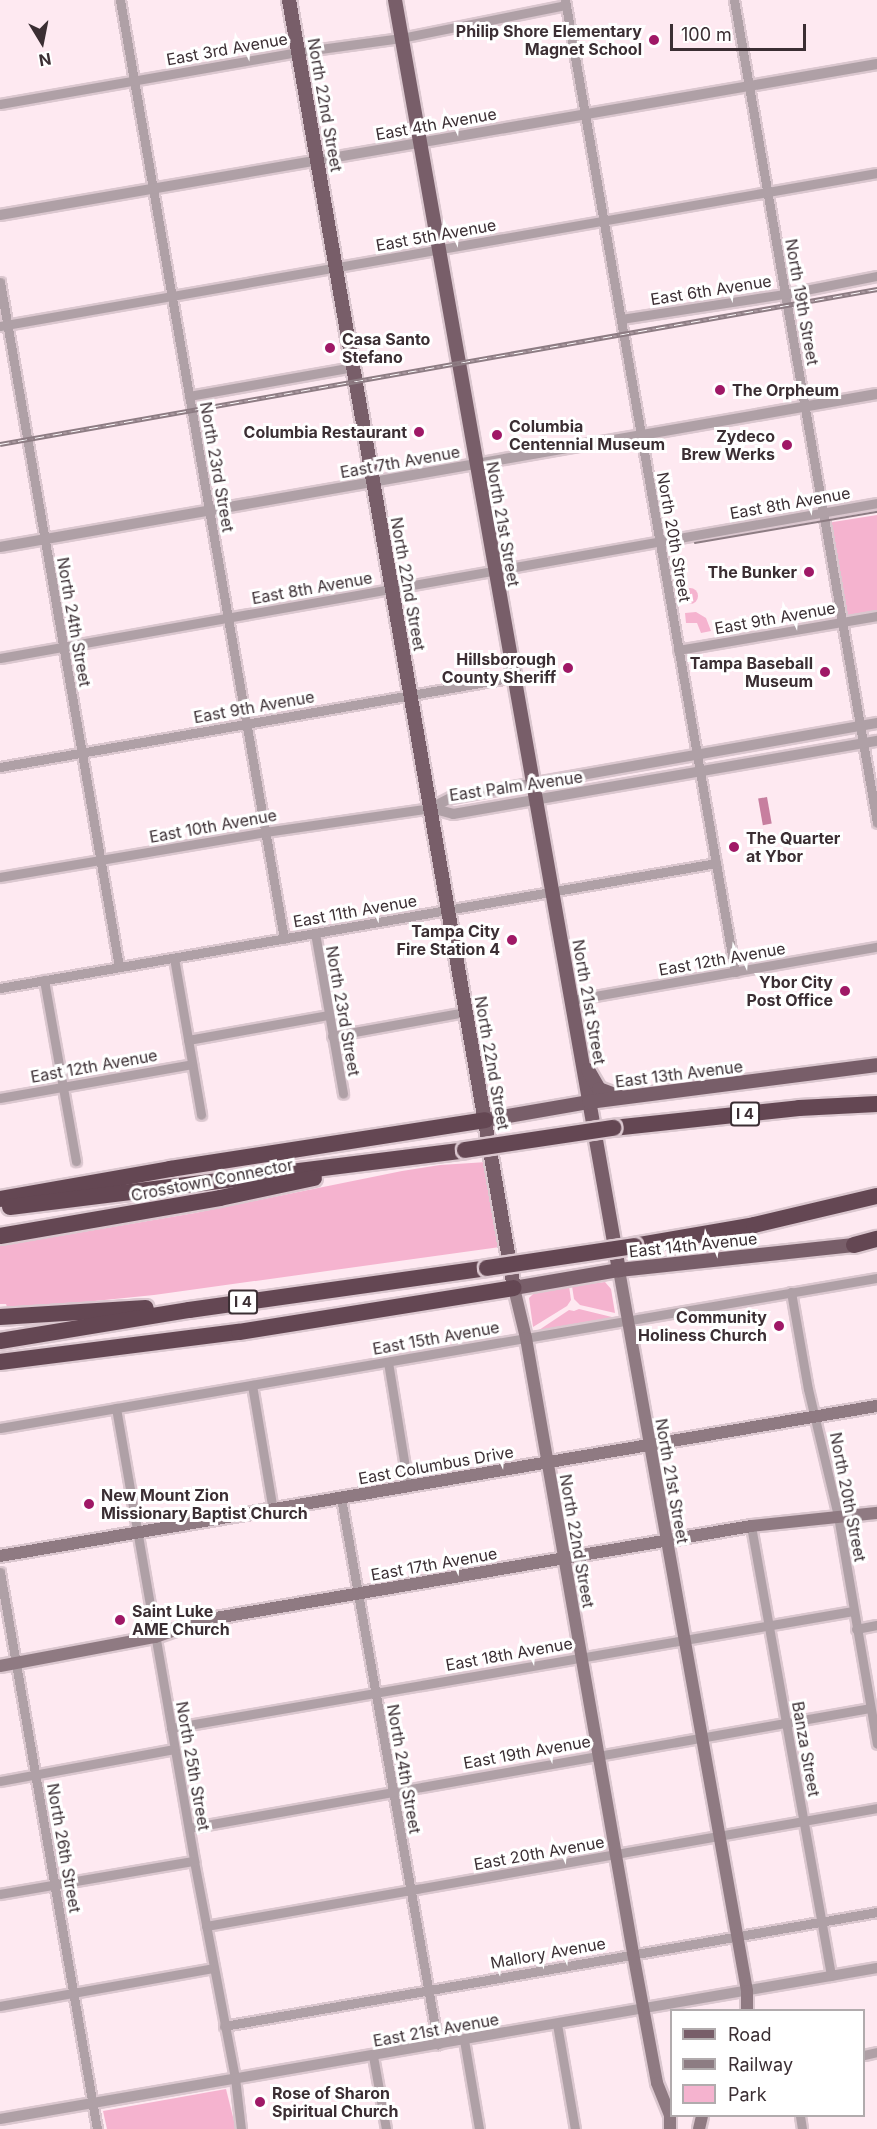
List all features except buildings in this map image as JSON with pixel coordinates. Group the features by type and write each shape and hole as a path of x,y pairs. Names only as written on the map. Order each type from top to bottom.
{"highway":[{"name":"I 4","path":"0,1208 430,1154 613,1128 799,1108 877,1104"},
{"path":"0,1199 159,1170 485,1120"},
{"name":"Crosstown Connector","path":"0,1236 220,1198 430,1154"},
{"name":"I 4","path":"0,1341 189,1310 634,1246 754,1225 877,1196"},
{"path":"854,1245 877,1241"},
{"path":"0,1362 240,1332 514,1288"},
{"path":"0,1317 114,1309 189,1310"}],"main road":[{"name":"North 22nd Street","path":"289,0 514,1288 526,1338 633,1953 644,2010 666,2091 670,2129"},
{"name":"North 21st Street","path":"394,0 572,1000 648,1445 747,1991 747,2009"},
{"path":"582,1058 599,1089 624,1098"},
{"name":"East 13th Avenue","path":"485,1120 589,1102 877,1065"},
{"name":"East 14th Avenue","path":"514,1288 619,1270 854,1245"},
{"name":"East Columbus Drive","path":"0,1556 877,1406"},
{"name":"East 17th Avenue","path":"0,1666 155,1637 204,1620 751,1526 877,1513"}],"street":[{"name":"North 23rd Street","path":"120,0 284,939"},
{"name":"North 19th Street","path":"734,0 877,823"},
{"name":"East 3rd Avenue","path":"0,104 298,52 401,38 566,3"},
{"name":"North 20th Street","path":"566,3 735,972"},
{"name":"East 4th Avenue","path":"0,215 877,64"},
{"name":"East 5th Avenue","path":"4,325 877,173"},
{"name":"East 6th Avenue","path":"621,319 785,294 877,276"},
{"name":"North 24th Street","path":"0,282 4,325 45,539 119,967"},
{"path":"189,396 354,367"},
{"name":"East 7th Avenue","path":"0,547 877,394"},
{"name":"East 8th Avenue","path":"0,658 877,504"},
{"name":"East 9th Avenue","path":"678,650 877,616"},
{"name":"East 9th Avenue","path":"0,767 513,677"},
{"name":"East Palm Avenue","path":"431,808 451,798 877,723"},
{"name":"East Palm Avenue","path":"431,808 453,814 877,741"},
{"name":"East 10th Avenue","path":"0,877 265,832 431,808"},
{"name":"East 11th Avenue","path":"0,988 716,863"},
{"name":"North 23rd Street","path":"315,933 343,1094"},
{"name":"East 12th Avenue","path":"572,1000 877,947"},
{"path":"174,958 201,1115"},
{"path":"44,980 76,1161"},
{"path":"332,1036 466,1012"},
{"path":"188,1040 329,1015"},
{"name":"East 12th Avenue","path":"0,1098 192,1064"},
{"name":"East 15th Avenue","path":"0,1428 877,1278"},
{"name":"North 20th Street","path":"791,1292 808,1389 817,1418 838,1516 877,1742"},
{"path":"388,1362 408,1486"},
{"path":"252,1385 273,1510"},
{"name":"North 25th Street","path":"116,1408 174,1749 235,2078 241,2129"},
{"name":"North 24th Street","path":"341,1498 438,2044"},
{"name":"Banza Street","path":"751,1526 831,1977"},
{"name":"North 26th Street","path":"0,1572 97,2129"},
{"name":"East 18th Avenue","path":"171,1728 853,1611"},
{"path":"856,1629 877,1625"},
{"name":"East 19th Avenue","path":"189,1828 870,1708"},
{"path":"0,1781 174,1749"},
{"name":"East 20th Avenue","path":"206,1926 877,1808"},
{"path":"0,1894 194,1861"},
{"name":"Mallory Avenue","path":"224,2026 877,1912"},
{"path":"0,2006 213,1968"},
{"name":"East 21st Avenue","path":"0,2119 644,2010 877,1968"},
{"path":"556,2024 575,2129"},
{"path":"464,2040 479,2129"},
{"path":"373,2056 386,2129"}],"green space":[{"path":"877,515 877,613 843,620 827,523"},
{"path":"690,588 698,596 690,604 682,596"},
{"path":"696,612 706,618 711,631 701,633 697,623 686,623 685,613"},
{"path":"487,1162 500,1247 154,1295 55,1305 7,1307 6,1304 0,1304 0,1246 195,1213 402,1171 440,1165"},
{"path":"605,1282 611,1289 615,1313 580,1305 574,1299 572,1286"},
{"path":"569,1286 571,1300 567,1306 533,1327 529,1298 537,1290"},
{"path":"579,1309 616,1318 536,1332 569,1310"},
{"path":"226,2089 236,2129 107,2129 103,2111"}],"shaded area":[{"path":"767,797 772,824 763,825 758,799"}],"tram line":[{"path":"695,543 877,512"}],"railway":[{"path":"0,444 877,289"}],"place":[{"name":"Philip Shore Elementary Magnet School","path":"654,40"},
{"name":"Casa Santo Stefano","path":"330,348"},
{"name":"The Orpheum","path":"720,390"},
{"name":"Columbia Restaurant","path":"419,432"},
{"name":"Columbia Centennial Museum","path":"497,435"},
{"name":"Zydeco Brew Werks","path":"787,445"},
{"name":"The Bunker","path":"809,572"},
{"name":"Hillsborough County Sheriff","path":"568,668"},
{"name":"Tampa Baseball Museum","path":"825,672"},
{"name":"The Quarter at Ybor","path":"734,847"},
{"name":"Tampa City Fire Station 4","path":"512,940"},
{"name":"Ybor City Post Office","path":"845,991"},
{"name":"Community Holiness Church","path":"779,1326"},
{"name":"New Mount Zion Missionary Baptist Church","path":"89,1504"},
{"name":"Saint Luke AME Church","path":"120,1620"},
{"name":"Rose of Sharon Spiritual Church","path":"260,2102"}]}
